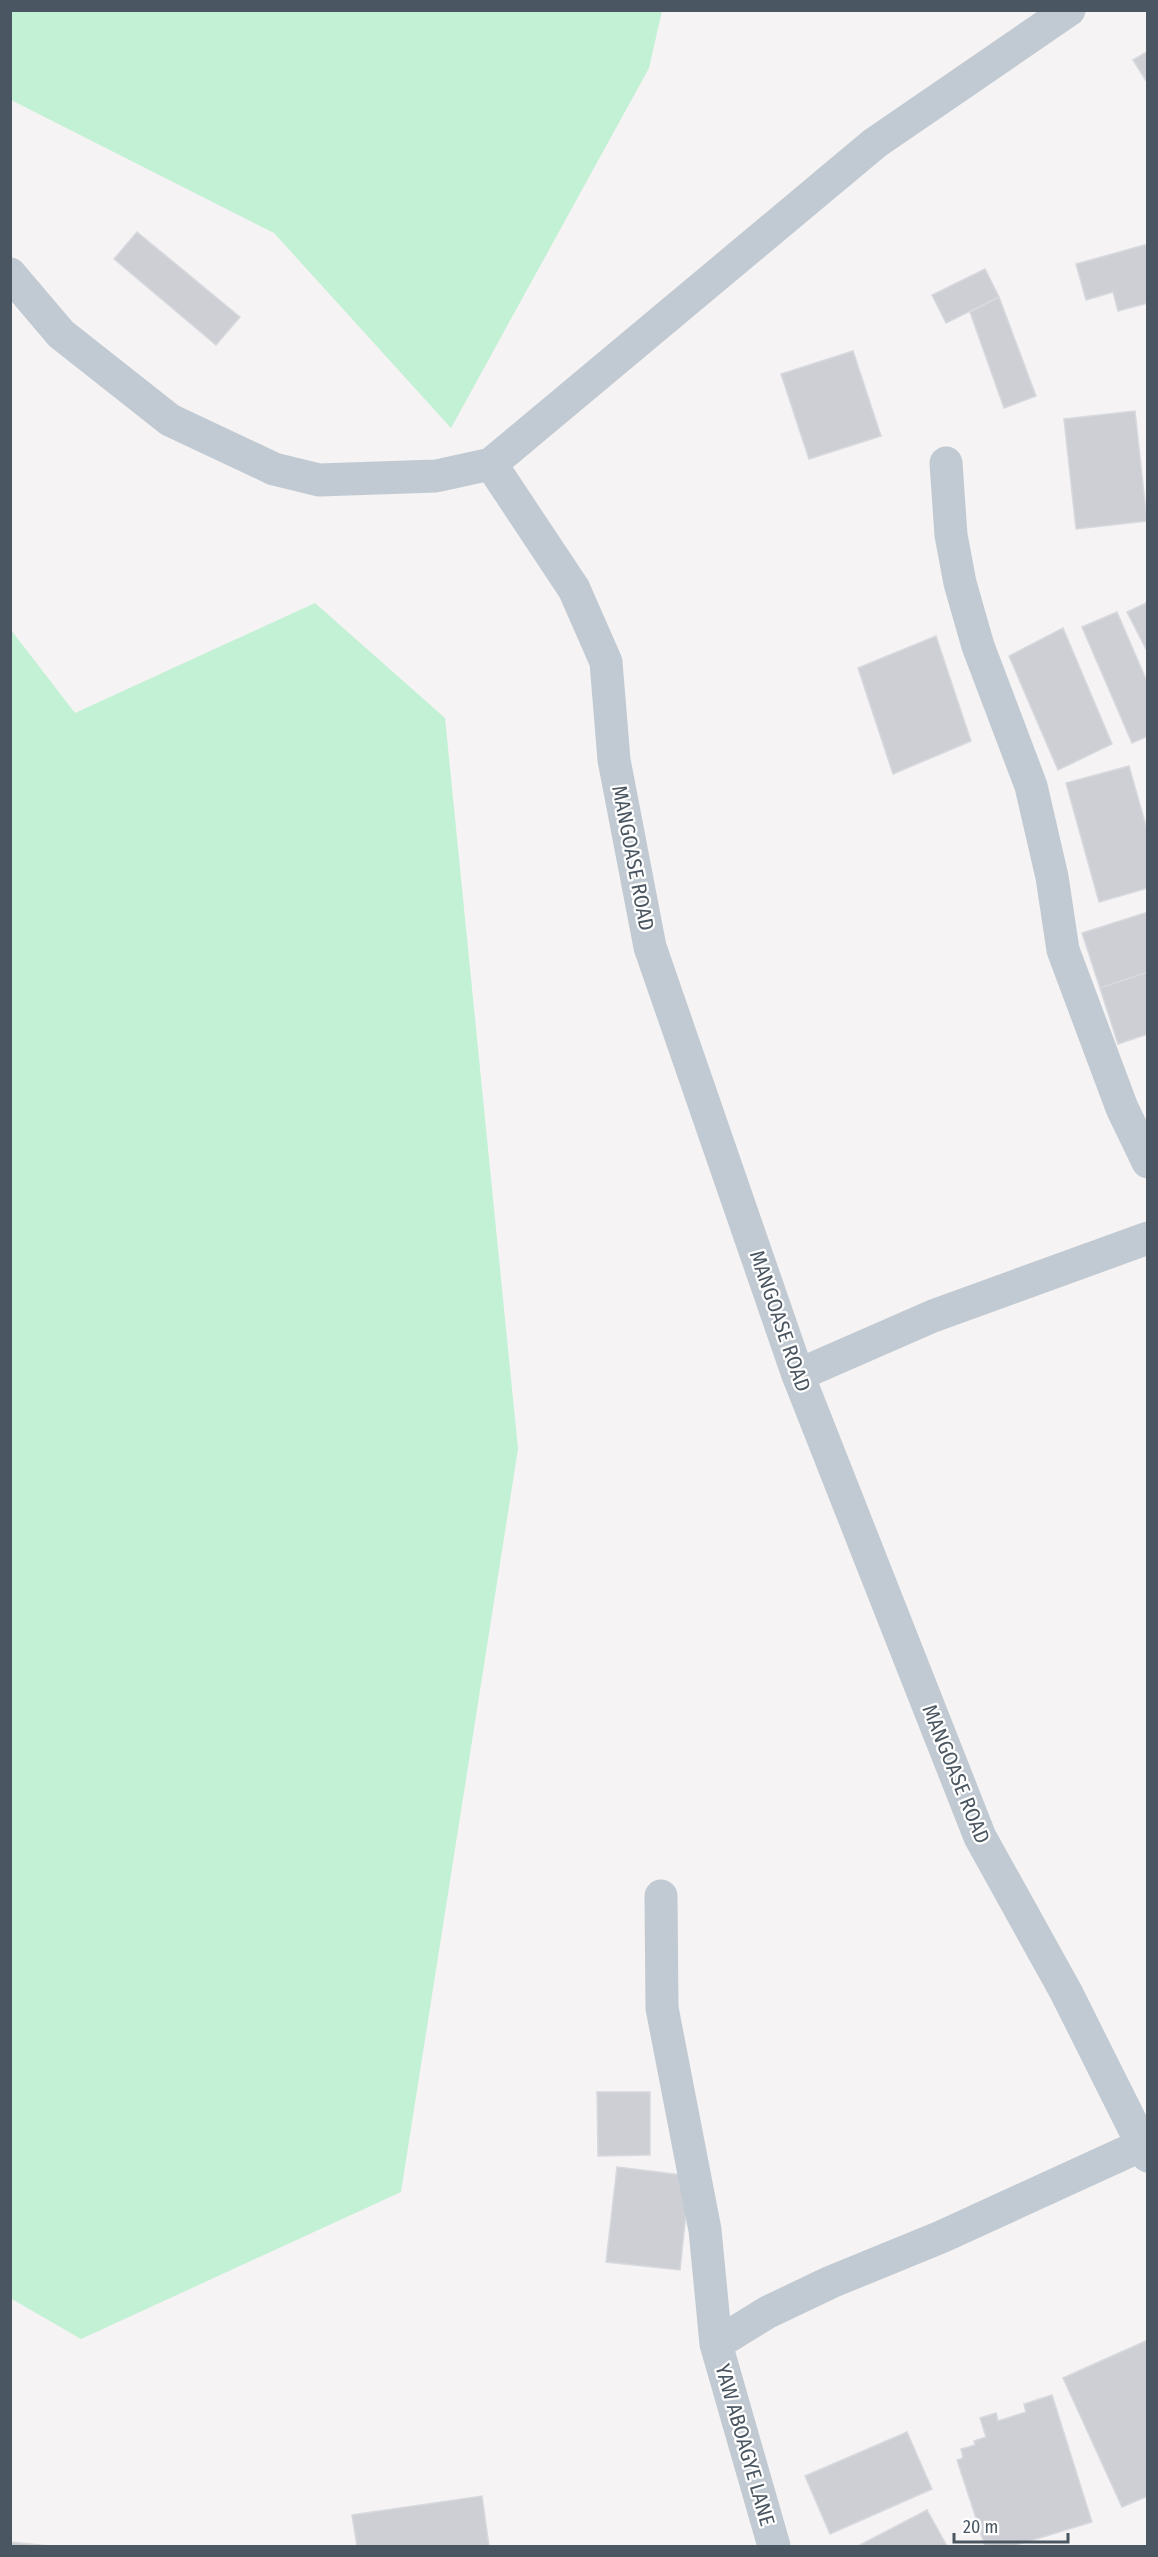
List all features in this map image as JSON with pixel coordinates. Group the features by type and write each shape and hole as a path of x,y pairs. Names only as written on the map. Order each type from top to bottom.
{"street":[{"path":"10,274 62,334 123,385 170,420 274,469 319,480 436,476 491,464 875,143 1069,10"},
{"path":"946,463 951,535 960,583 978,646 1031,786 1052,877 1063,951 1122,1108 1148,1162"},
{"name":"MANGOASE ROAD","path":"491,464 574,589 606,662 614,760 650,947 798,1375 980,1837 1065,1992 1145,2150"},
{"path":"798,1375 933,1316 1148,1238"},
{"name":"YAW ABOAGYE LANE","path":"661,1896 662,2008 705,2230 716,2344 774,2547"},
{"path":"716,2344 768,2312 831,2282 1145,2150"}],"green space":[{"path":"10,11 662,11 649,68 451,428 274,233 11,100"},
{"path":"315,603 445,718 518,1449 401,2192 81,2339 10,2298 11,630 75,713"}],"building":[{"path":"1148,51 1148,84 1133,60"},
{"path":"137,232 240,317 216,345 114,259"},
{"path":"1148,244 1148,303 1118,311 1113,292 1086,300 1076,264"},
{"path":"985,269 999,297 946,323 932,295"},
{"path":"999,297 1036,396 1004,408 970,312"},
{"path":"853,351 881,436 809,459 781,374"},
{"path":"1135,411 1147,521 1076,529 1064,419"},
{"path":"1148,602 1148,653 1127,612"},
{"path":"1117,612 1148,684 1148,736 1132,743 1082,627"},
{"path":"1063,628 1112,744 1058,770 1009,656"},
{"path":"936,636 971,741 893,774 858,668"},
{"path":"1129,766 1148,833 1148,888 1099,902 1066,783"},
{"path":"1148,912 1148,972 1100,988 1082,933"},
{"path":"1148,972 1148,1034 1118,1044 1100,988"},
{"path":"597,2092 650,2092 650,2155 598,2156"},
{"path":"617,2167 690,2176 680,2270 606,2262"},
{"path":"1148,2340 1148,2496 1122,2507 1063,2378"},
{"path":"1052,2395 1092,2522 1013,2546 985,2546 957,2460 963,2458 961,2449 975,2445 974,2441 986,2437 980,2418 996,2413 998,2421 1026,2412 1024,2404"},
{"path":"907,2432 932,2489 830,2534 805,2476"},
{"path":"482,2496 489,2546 357,2546 352,2515"},
{"path":"927,2510 947,2546 858,2546"},
{"path":"10,2542 50,2546 10,2546"}]}
